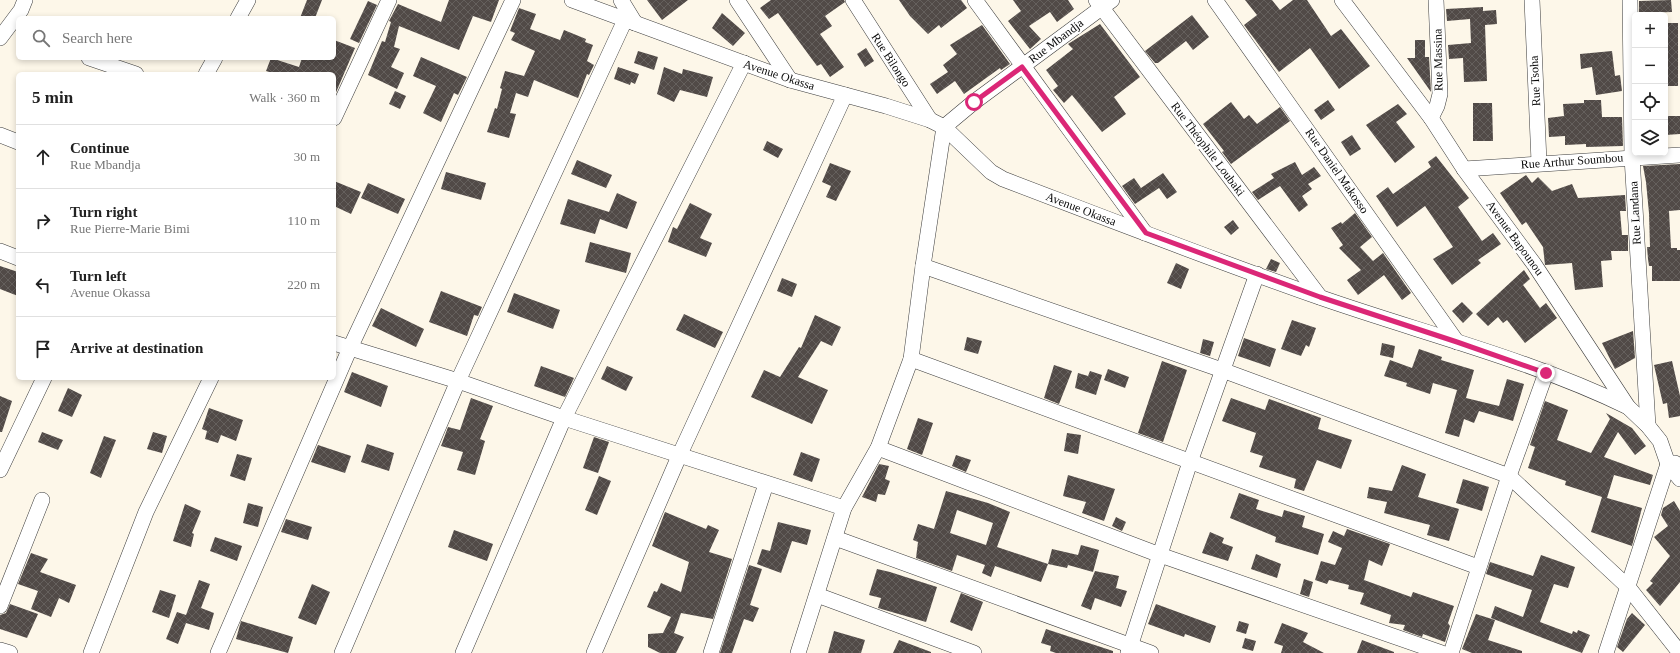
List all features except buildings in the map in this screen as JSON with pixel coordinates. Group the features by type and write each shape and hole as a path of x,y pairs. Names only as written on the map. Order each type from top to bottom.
{"street":[{"path":"17,16 24,0"},
{"path":"239,16 248,0"},
{"path":"336,114 389,0"},
{"path":"218,653 350,348 512,0"},
{"name":"Avenue Okassa","path":"572,0 790,80 930,120 944,127 991,172 1003,179 1320,297 1546,373 1599,393 1628,407"},
{"path":"342,653 458,381 630,22 621,0"},
{"path":"737,0 790,80"},
{"name":"Rue Bilongo","path":"853,0 930,120"},
{"path":"975,0 1022,67 1146,233"},
{"name":"Rue Daniel Makosso","path":"1215,0 1457,342"},
{"name":"Avenue Bapounou","path":"1342,0 1431,118 1464,169 1534,264 1628,407 1648,426 1660,442 1674,463 1680,479"},
{"name":"Rue Massina","path":"1431,118 1437,106 1440,94 1436,0"},
{"name":"Rue Tsoha","path":"1532,0 1539,162"},
{"name":"Rue Landana","path":"1630,0 1632,157 1648,426"},
{"name":"Rue Mbandja","path":"944,127 1103,2"},
{"name":"Rue Théophile Loubaki","path":"1103,2 1320,297"},
{"path":"8,34 16,18"},
{"path":"95,60 130,72"},
{"path":"207,72 214,60"},
{"path":"463,653 564,418 744,63"},
{"path":"594,653 680,454 845,95"},
{"path":"798,653 844,508 878,448 911,359 923,266 944,127"},
{"path":"0,135 16,141"},
{"name":"Rue Arthur Soumbou","path":"1464,169 1539,162 1680,155"},
{"path":"0,252 16,257"},
{"path":"923,266 1222,370 1509,476 1628,587 1680,653"},
{"path":"1129,649 1190,462 1257,274"},
{"path":"336,344 458,381 564,418 680,454 766,484 844,508"},
{"path":"911,359 1478,567"},
{"path":"1451,653 1478,567 1546,373"},
{"path":"0,470 43,380"},
{"path":"91,653 146,512 210,380"},
{"path":"878,448 1160,555 1442,653"},
{"path":"1606,653 1628,587 1674,463"},
{"path":"710,653 766,484"},
{"path":"0,606 42,500"},
{"path":"835,538 1129,649 1151,653"},
{"path":"817,595 974,653"},
{"path":"0,650 10,653"}],"route":[{"path":"974,102 1022,67 1146,233 1320,297 1546,373"}]}
